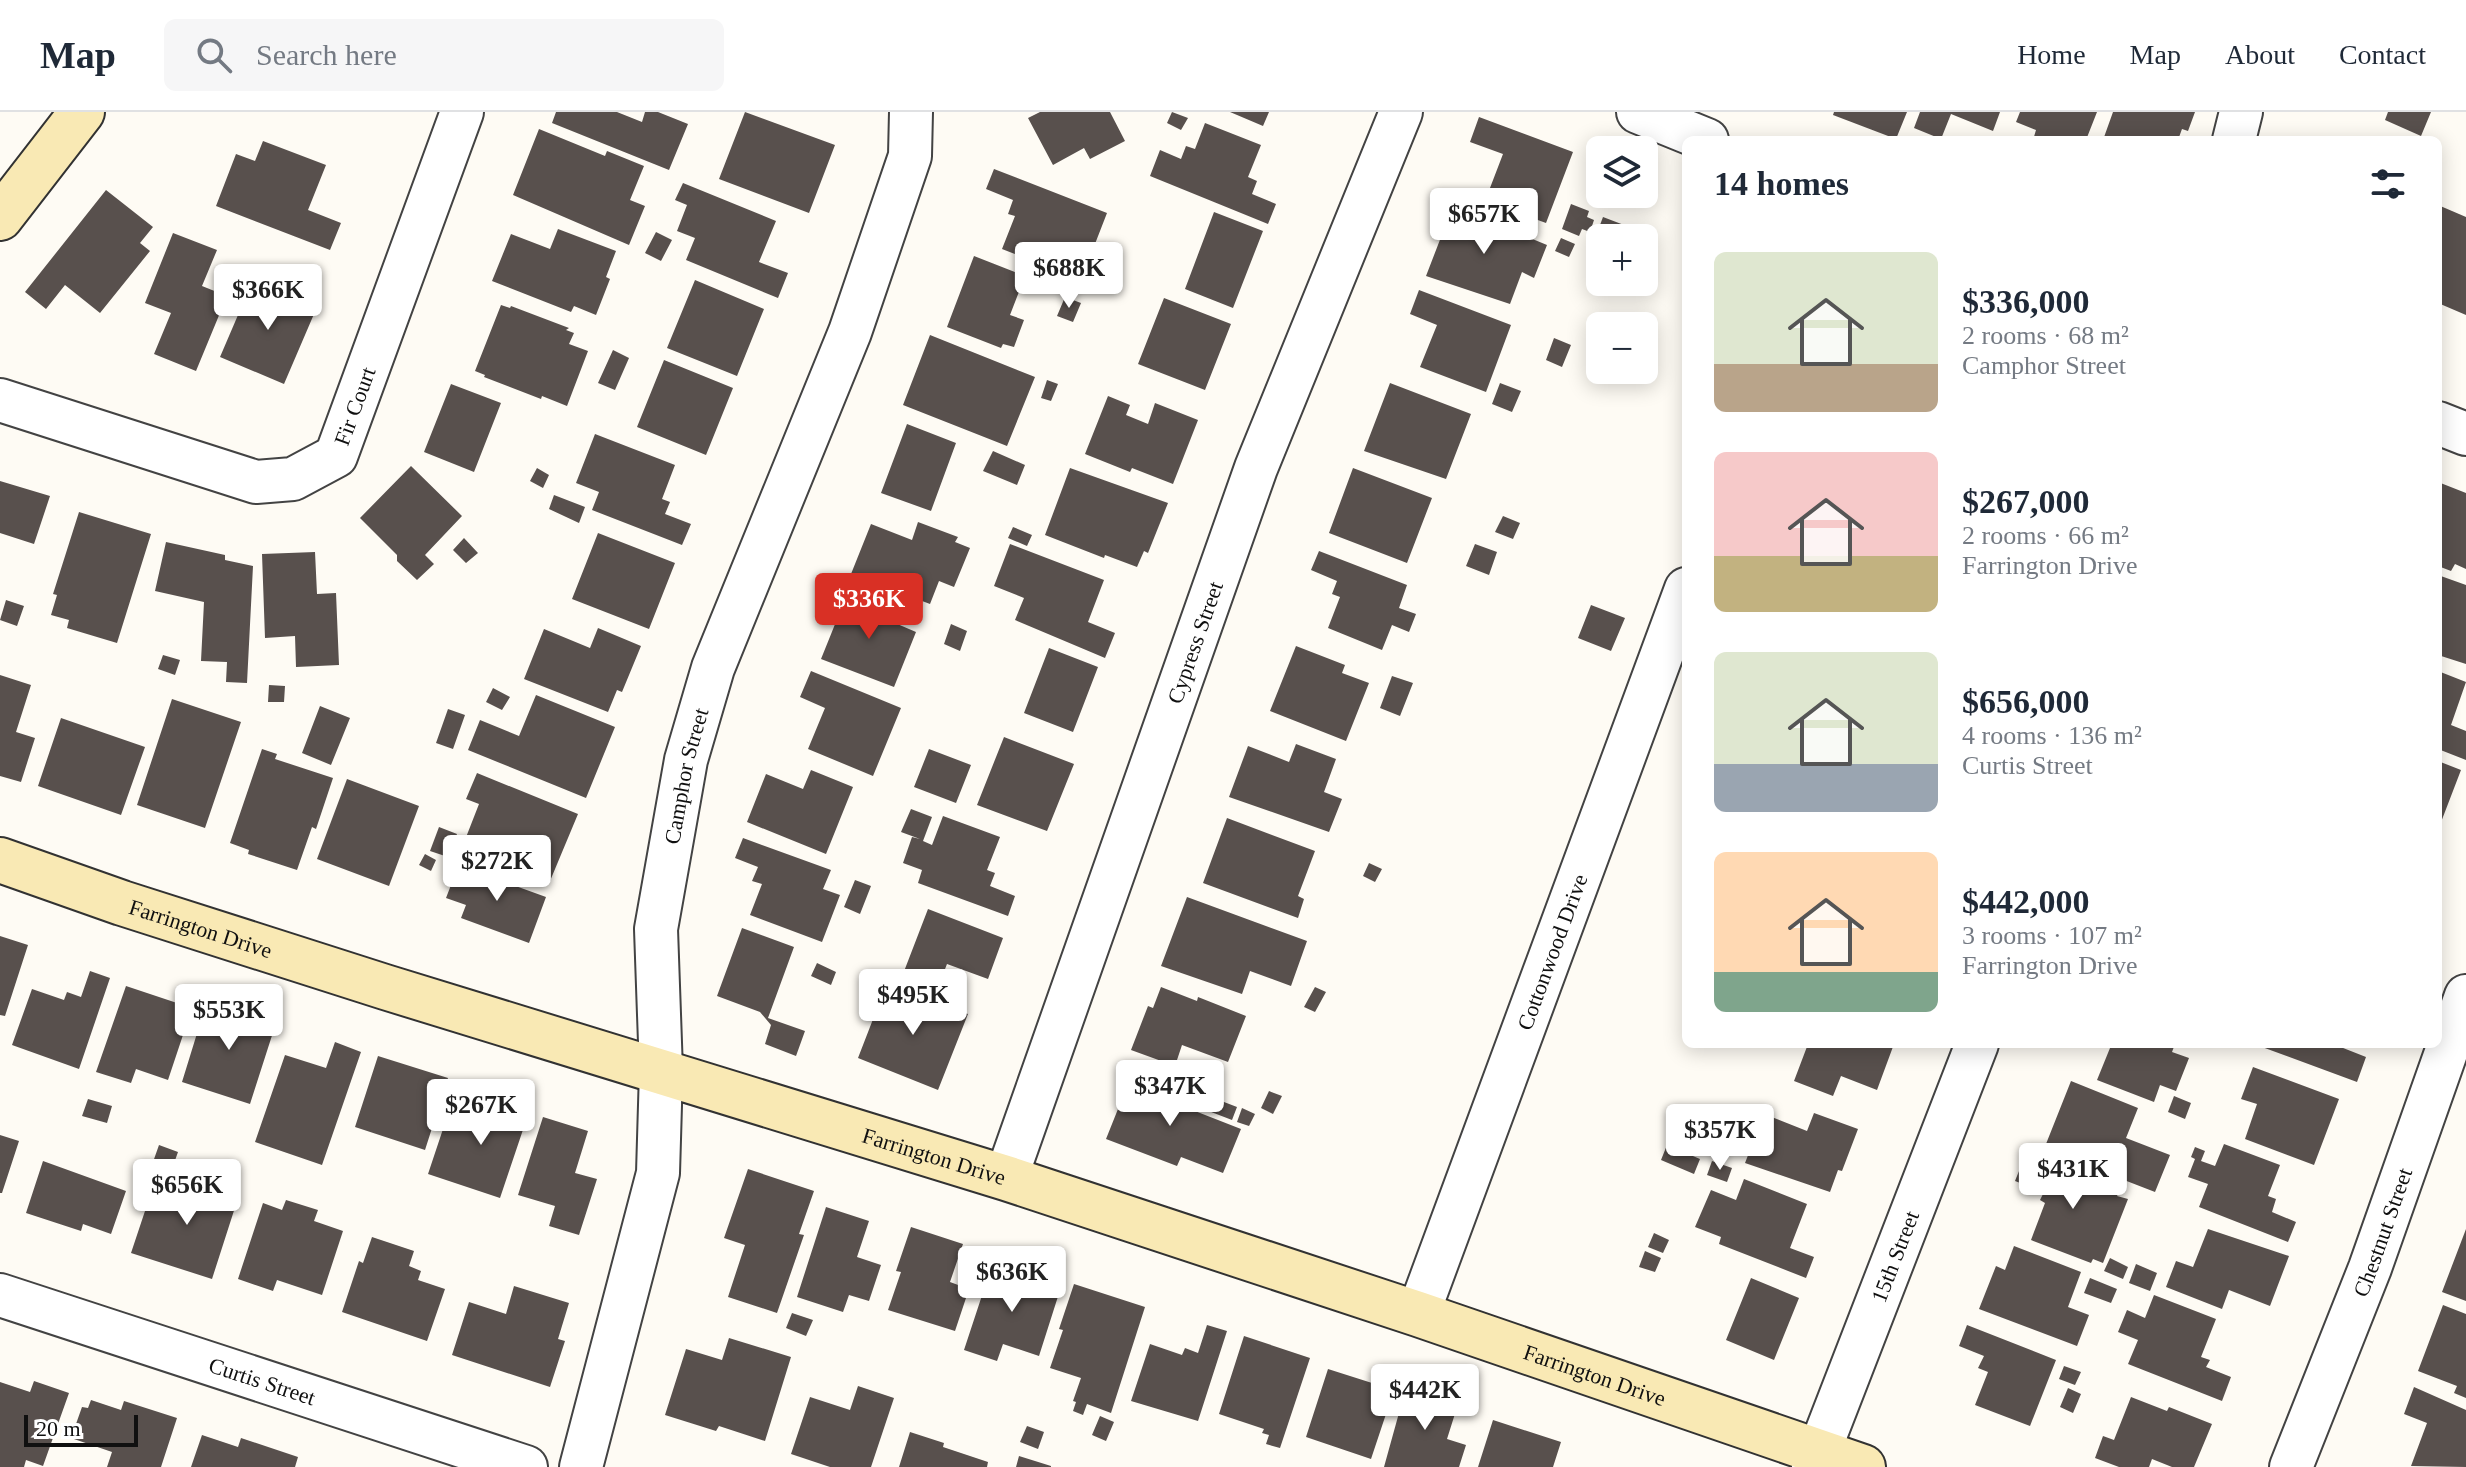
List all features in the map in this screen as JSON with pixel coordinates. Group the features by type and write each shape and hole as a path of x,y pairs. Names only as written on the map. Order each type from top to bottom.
{"street":[{"path":"0,218 82,112"},
{"name":"Fir Court","path":"0,400 256,482 293,479 336,456 462,112"},
{"name":"Camphor Street","path":"581,1467 658,1173 661,1071 656,929 686,760 713,668 855,317 910,156 911,112"},
{"name":"Cypress Street","path":"1006,1178 1256,468 1401,112"},
{"path":"1638,112 1697,136"},
{"path":"2235,136 2241,112"},
{"path":"2442,425 2466,434"},
{"name":"Cottonwood Drive","path":"1418,1314 1682,600"},
{"name":"Farrington Drive","path":"0,860 122,903 385,987 1006,1178 1418,1314 1816,1460 1863,1467"},
{"name":"Chestnut Street","path":"2291,1467 2370,1268 2466,996"},
{"name":"15th Street","path":"1816,1460 1975,1048"},
{"name":"Curtis Street","path":"0,1295 526,1467"}],"building":[{"path":"556,112 617,112 642,122 645,112 658,112 688,124 669,170 552,123"},
{"path":"745,112 835,145 809,213 719,179"},
{"path":"1040,112 1110,112 1125,141 1090,159 1084,148 1053,165 1028,118"},
{"path":"1172,112 1188,118 1181,130 1167,123"},
{"path":"1230,112 1269,112 1263,126"},
{"path":"1834,112 1907,112 1897,136 1888,136 1833,115"},
{"path":"1920,112 2000,112 1993,131 1951,114 1942,136 1914,128"},
{"path":"2020,112 2097,112 2088,136 2034,136 2036,130 2016,122"},
{"path":"2113,112 2195,112 2188,131 2182,129 2179,136 2104,136"},
{"path":"2388,112 2431,112 2421,136 2385,120"},
{"path":"1479,117 1573,152 1546,223 1485,201 1503,154 1470,142"},
{"path":"1205,123 1261,145 1248,177 1257,181 1252,194 1276,204 1268,224 1150,176 1160,150 1181,159 1186,146 1195,149"},
{"path":"539,129 605,156 607,151 644,166 630,200 645,206 629,245 513,195"},
{"path":"263,141 326,165 308,210 341,223 330,250 216,206 236,154 255,161"},
{"path":"994,169 1107,213 1081,280 1002,249 1015,216 1008,214 1013,200 986,189"},
{"path":"683,183 776,221 759,262 788,273 778,298 686,260 695,238 677,231 687,205 675,200"},
{"path":"106,190 153,227 140,243 150,251 100,313 65,285 46,309 25,292"},
{"path":"1571,204 1589,211 1587,217 1594,220 1593,224 1586,224 1586,230 1582,229 1579,236 1562,229"},
{"path":"1453,206 1547,245 1534,278 1522,272 1510,304 1426,276"},
{"path":"2442,207 2466,217 2466,315 2442,305"},
{"path":"1214,212 1263,231 1233,308 1185,289"},
{"path":"1603,217 1621,224 1600,224"},
{"path":"558,229 616,251 606,277 610,279 596,315 574,306 571,312 492,281 511,234 550,249"},
{"path":"656,232 672,240 661,261 645,253"},
{"path":"173,233 217,250 202,286 227,296 196,371 154,354 171,313 145,303"},
{"path":"1561,238 1575,244 1569,257 1555,251"},
{"path":"974,256 1025,276 1010,315 1024,320 1014,347 1003,344 1001,348 947,327"},
{"path":"253,280 317,307 284,384 220,357"},
{"path":"695,280 764,309 737,376 667,348"},
{"path":"1419,290 1511,325 1486,392 1420,367 1437,325 1410,314"},
{"path":"1065,297 1081,303 1073,322 1057,316"},
{"path":"1164,298 1231,324 1205,390 1138,364"},
{"path":"501,305 569,328 566,330 574,333 569,344 588,351 567,406 542,396 541,399 475,371"},
{"path":"930,335 1035,377 1007,446 903,405"},
{"path":"1554,338 1571,345 1562,367 1546,360"},
{"path":"613,350 629,358 615,390 598,383"},
{"path":"664,360 733,388 706,455 637,427"},
{"path":"1047,380 1058,384 1051,401 1041,398"},
{"path":"1390,383 1471,414 1446,479 1364,451"},
{"path":"1500,383 1521,391 1512,412 1492,404"},
{"path":"451,384 501,403 474,472 424,452"},
{"path":"1108,396 1130,405 1126,415 1148,424 1155,403 1198,420 1173,484 1132,468 1130,472 1085,454"},
{"path":"907,424 956,443 931,511 881,493"},
{"path":"595,434 675,465 662,499 670,502 665,514 691,524 682,545 592,510 599,492 576,483"},
{"path":"993,451 1025,465 1017,485 983,471"},
{"path":"411,466 462,516 425,555 434,564 417,580 360,518"},
{"path":"537,468 549,475 543,488 530,481"},
{"path":"1070,468 1168,503 1148,553 1144,551 1137,567 1045,535"},
{"path":"1353,468 1432,498 1407,563 1329,533"},
{"path":"0,481 50,496 34,544 0,533"},
{"path":"2442,484 2466,493 2466,569 2455,564 2451,571 2442,568"},
{"path":"554,495 585,507 579,523 549,509"},
{"path":"79,512 151,534 117,643 67,628 69,620 51,615 57,595 53,594"},
{"path":"1503,516 1520,523 1513,539 1495,532"},
{"path":"918,522 958,537 955,542 970,548 954,587 939,581 930,604 851,574 871,524 912,540"},
{"path":"1013,527 1032,535 1027,546 1008,538"},
{"path":"598,533 675,563 649,629 572,599"},
{"path":"464,538 478,553 466,563 453,550"},
{"path":"166,542 225,555 225,560 253,566 247,683 226,682 227,662 201,661 204,602 155,591"},
{"path":"1010,544 1104,580 1088,622 1115,633 1105,658 1015,620 1024,598 994,586"},
{"path":"1475,544 1497,552 1489,575 1466,566"},
{"path":"1319,551 1407,585 1399,608 1416,614 1409,632 1392,625 1382,650 1328,628 1340,597 1332,594 1337,581 1311,570"},
{"path":"315,552 317,594 336,593 339,665 296,667 295,636 265,638 262,554"},
{"path":"2442,576 2466,585 2466,664 2442,656"},
{"path":"848,592 899,612 895,623 916,632 894,687 821,659"},
{"path":"6,600 24,606 17,626 0,620"},
{"path":"1591,605 1625,618 1611,651 1578,638"},
{"path":"951,624 967,631 960,651 944,644"},
{"path":"598,628 641,646 622,692 617,690 608,712 524,679 544,629 590,648"},
{"path":"1296,646 1345,665 1342,673 1369,683 1346,741 1270,711"},
{"path":"1049,648 1098,667 1073,732 1024,713"},
{"path":"163,655 180,660 175,675 158,669"},
{"path":"811,671 901,708 873,776 808,749 825,708 800,697"},
{"path":"2442,673 2466,682 2451,725 2466,731 2466,760 2442,751"},
{"path":"0,675 31,685 16,732 35,738 21,782 0,776"},
{"path":"1392,676 1413,683 1400,716 1380,708"},
{"path":"269,685 285,686 284,702 268,702"},
{"path":"493,688 510,697 502,710 486,702"},
{"path":"536,695 615,727 586,798 468,750 480,720 519,736"},
{"path":"172,699 241,722 205,828 137,805"},
{"path":"320,706 350,718 331,765 302,753"},
{"path":"448,709 465,715 453,749 436,743"},
{"path":"61,718 145,747 121,815 38,786"},
{"path":"1004,737 1074,764 1047,831 977,805"},
{"path":"1296,744 1336,759 1324,792 1342,799 1329,832 1229,797 1248,746 1289,762"},
{"path":"262,749 277,754 275,759 333,778 316,829 312,827 297,870 248,854 249,850 230,843"},
{"path":"929,749 971,765 956,803 914,787"},
{"path":"2442,763 2461,770 2442,820"},
{"path":"811,770 853,787 826,854 747,822 766,774 803,789"},
{"path":"477,773 578,814 550,881 463,845 479,804 466,799"},
{"path":"347,779 419,806 389,886 317,859"},
{"path":"911,809 932,817 923,841 932,845 943,816 1000,837 987,870 995,873 990,886 1015,896 1008,916 918,883 922,870 903,863 912,837 920,839 901,832"},
{"path":"1227,818 1315,851 1298,896 1304,899 1298,918 1203,883"},
{"path":"439,827 457,834 448,857 430,851"},
{"path":"743,838 831,870 823,889 840,895 822,942 750,915 762,884 752,881 758,867 735,858"},
{"path":"425,854 436,860 431,871 419,865"},
{"path":"482,862 505,871 502,881 546,897 529,943 461,918 466,905 446,898 456,872 476,879"},
{"path":"1369,863 1382,869 1375,882 1363,876"},
{"path":"855,880 871,886 860,914 844,907"},
{"path":"1187,897 1307,941 1291,986 1250,971 1242,994 1161,966"},
{"path":"928,909 1003,938 988,979 947,964 938,987 903,974"},
{"path":"742,928 794,947 768,1018 805,1031 796,1056 765,1044 771,1025 760,1012 717,996"},
{"path":"0,936 28,945 5,1016 0,1015"},
{"path":"817,963 836,972 831,985 811,976"},
{"path":"90,971 110,978 79,1069 12,1045 32,989 64,1000 67,992 81,997"},
{"path":"887,983 927,999 923,1009 930,1012 935,1001 968,1014 938,1090 858,1058"},
{"path":"126,986 192,1008 168,1080 136,1069 131,1083 96,1072"},
{"path":"1161,987 1197,1001 1198,997 1246,1016 1228,1062 1182,1045 1175,1066 1131,1050 1148,1006 1153,1008"},
{"path":"1315,987 1326,992 1315,1012 1304,1007"},
{"path":"207,1001 276,1023 250,1104 182,1082"},
{"path":"335,1042 361,1052 322,1165 255,1142 285,1055 326,1068"},
{"path":"1806,1048 1893,1048 1877,1090 1841,1076 1833,1096 1794,1081"},
{"path":"2110,1048 2174,1048 2172,1052 2189,1058 2176,1091 2160,1085 2154,1102 2097,1080"},
{"path":"2265,1048 2343,1048 2366,1057 2357,1082"},
{"path":"378,1056 448,1078 425,1150 355,1127"},
{"path":"2253,1067 2339,1099 2314,1165 2245,1139 2257,1104 2241,1099"},
{"path":"1132,1074 1181,1094 1177,1104 1241,1129 1223,1173 1181,1157 1177,1166 1106,1139"},
{"path":"2071,1081 2138,1108 2126,1138 2170,1155 2155,1192 2044,1149"},
{"path":"1269,1091 1282,1096 1273,1114 1261,1108"},
{"path":"505,1094 532,1103 500,1198 428,1174 450,1108 495,1124"},
{"path":"2174,1096 2191,1103 2185,1119 2168,1112"},
{"path":"1211,1097 1237,1107 1232,1120 1206,1110"},
{"path":"88,1099 112,1106 107,1123 82,1116"},
{"path":"1242,1108 1255,1114 1249,1126 1237,1122"},
{"path":"1814,1113 1858,1129 1842,1171 1838,1170 1830,1192 1745,1163 1764,1114 1807,1131"},
{"path":"543,1117 588,1131 575,1173 597,1179 579,1235 549,1226 555,1206 518,1195"},
{"path":"0,1135 19,1141 2,1193 0,1193"},
{"path":"2224,1144 2280,1165 2268,1196 2276,1199 2272,1212 2296,1222 2288,1242 2199,1207 2208,1184 2188,1177 2195,1159 2191,1157 2195,1147 2205,1151 2201,1161 2215,1166"},
{"path":"159,1145 178,1152 172,1169 153,1162"},
{"path":"1667,1145 1700,1159 1694,1174 1661,1160"},
{"path":"2025,1156 2119,1192 2117,1196 2128,1199 2103,1263 2093,1259 2091,1263 2031,1240 2045,1203 2040,1200 2044,1192 2015,1181"},
{"path":"43,1161 126,1191 111,1234 83,1224 81,1231 26,1213"},
{"path":"1712,1161 1732,1168 1727,1182 1707,1175"},
{"path":"748,1169 814,1191 799,1234 804,1235 777,1313 728,1297 745,1245 724,1238"},
{"path":"176,1175 239,1195 212,1279 131,1253 151,1193 169,1198"},
{"path":"1744,1179 1807,1204 1790,1248 1814,1257 1806,1278 1719,1244 1721,1237 1695,1227 1711,1190 1736,1200"},
{"path":"286,1200 318,1210 314,1221 343,1231 322,1295 277,1280 273,1291 238,1279 263,1203 282,1210"},
{"path":"826,1207 869,1221 857,1257 881,1265 869,1301 849,1295 843,1312 797,1297"},
{"path":"911,1227 963,1244 950,1282 969,1289 955,1331 888,1310 901,1272 896,1271"},
{"path":"2208,1229 2289,1256 2270,1306 2229,1290 2222,1309 2166,1287 2176,1261 2193,1267"},
{"path":"2466,1229 2466,1301 2442,1292"},
{"path":"1654,1233 1669,1240 1663,1253 1648,1247"},
{"path":"372,1237 414,1251 409,1266 421,1271 418,1280 445,1289 427,1341 342,1312 359,1261 363,1263"},
{"path":"2014,1246 2081,1272 2068,1307 2089,1315 2077,1346 1979,1309 1996,1266 2005,1270"},
{"path":"1645,1251 1661,1258 1655,1272 1639,1267"},
{"path":"2110,1258 2128,1267 2123,1279 2104,1271"},
{"path":"2136,1264 2157,1273 2150,1291 2129,1283"},
{"path":"992,1265 1061,1287 1039,1356 1003,1344 997,1361 964,1350"},
{"path":"1751,1278 1799,1298 1774,1360 1726,1340"},
{"path":"2090,1278 2117,1289 2111,1303 2084,1293"},
{"path":"1074,1284 1145,1307 1111,1413 1087,1404 1083,1415 1073,1411 1081,1378 1050,1368"},
{"path":"514,1286 569,1303 558,1339 565,1341 550,1387 452,1355 469,1302 506,1314"},
{"path":"2154,1295 2216,1319 2201,1357 2210,1360 2206,1367 2231,1377 2222,1401 2128,1364 2138,1340 2118,1332 2127,1310 2145,1318"},
{"path":"2443,1305 2466,1314 2466,1398 2454,1393 2457,1386 2418,1371"},
{"path":"792,1313 813,1320 806,1336 786,1328"},
{"path":"1207,1325 1227,1331 1198,1421 1131,1401 1150,1344 1182,1355 1185,1348 1198,1353"},
{"path":"1967,1325 2056,1360 2030,1426 1975,1405 1988,1372 1978,1368 1984,1356 1959,1346"},
{"path":"1244,1336 1310,1358 1280,1448 1266,1444 1269,1435 1262,1433 1264,1429 1219,1414"},
{"path":"729,1338 791,1357 765,1441 719,1426 716,1431 665,1415 686,1349 722,1360"},
{"path":"2064,1366 2081,1372 2075,1385 2059,1379"},
{"path":"1328,1369 1394,1390 1371,1459 1306,1437"},
{"path":"34,1381 69,1393 43,1466 26,1460 24,1467 0,1467 0,1382 30,1392"},
{"path":"1407,1384 1459,1401 1447,1439 1466,1445 1459,1467 1384,1467"},
{"path":"858,1386 894,1398 871,1467 830,1467 791,1454 810,1397 850,1410"},
{"path":"2414,1387 2466,1410 2466,1467 2411,1466 2427,1423 2404,1414"},
{"path":"2068,1388 2081,1394 2073,1413 2060,1407"},
{"path":"2131,1397 2167,1411 2169,1407 2212,1424 2194,1467 2172,1467 2152,1459 2149,1467 2119,1467 2095,1458 2103,1436 2114,1440"},
{"path":"91,1400 121,1410 124,1401 177,1418 161,1467 107,1467 112,1452 71,1438 82,1407 88,1408"},
{"path":"1100,1416 1114,1422 1106,1441 1092,1435"},
{"path":"1493,1420 1561,1442 1553,1467 1478,1467"},
{"path":"1027,1426 1044,1432 1038,1449 1020,1442"},
{"path":"910,1432 988,1462 987,1467 899,1467"},
{"path":"202,1435 238,1447 241,1438 298,1457 295,1467 191,1467"},
{"path":"1019,1456 1051,1466 1051,1467 1016,1467"}]}
